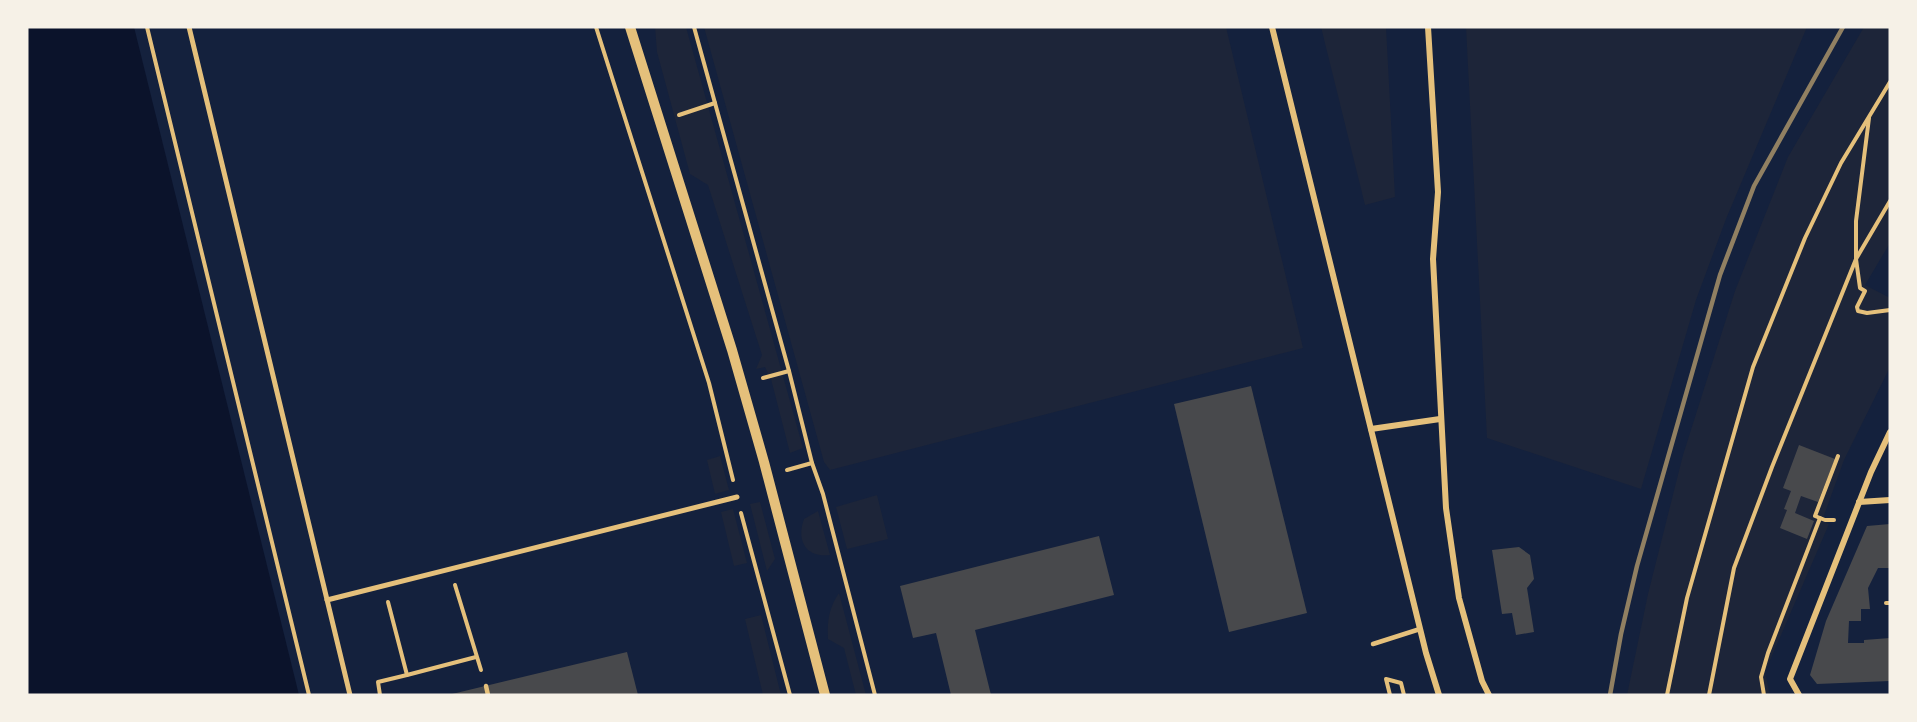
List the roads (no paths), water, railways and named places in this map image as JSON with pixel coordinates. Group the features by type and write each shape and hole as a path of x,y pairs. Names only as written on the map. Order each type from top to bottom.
{"street":[{"path":"189,27 350,695"},
{"path":"630,27 732,350 766,469 825,695"},
{"path":"1272,27 1420,629 1439,695"},
{"path":"1428,27 1438,192 1433,259 1446,508 1459,598 1482,681 1489,695"},
{"path":"1371,429 1440,418"},
{"path":"1799,695 1790,679 1852,519 1890,432"},
{"path":"327,600 737,497"},
{"path":"1859,502 1890,500"}],"lane":[{"path":"1373,644 1420,629"},
{"path":"486,686 488,695"}],"railway":[{"path":"1610,695 1637,566 1720,275 1754,186 1843,27"}]}
